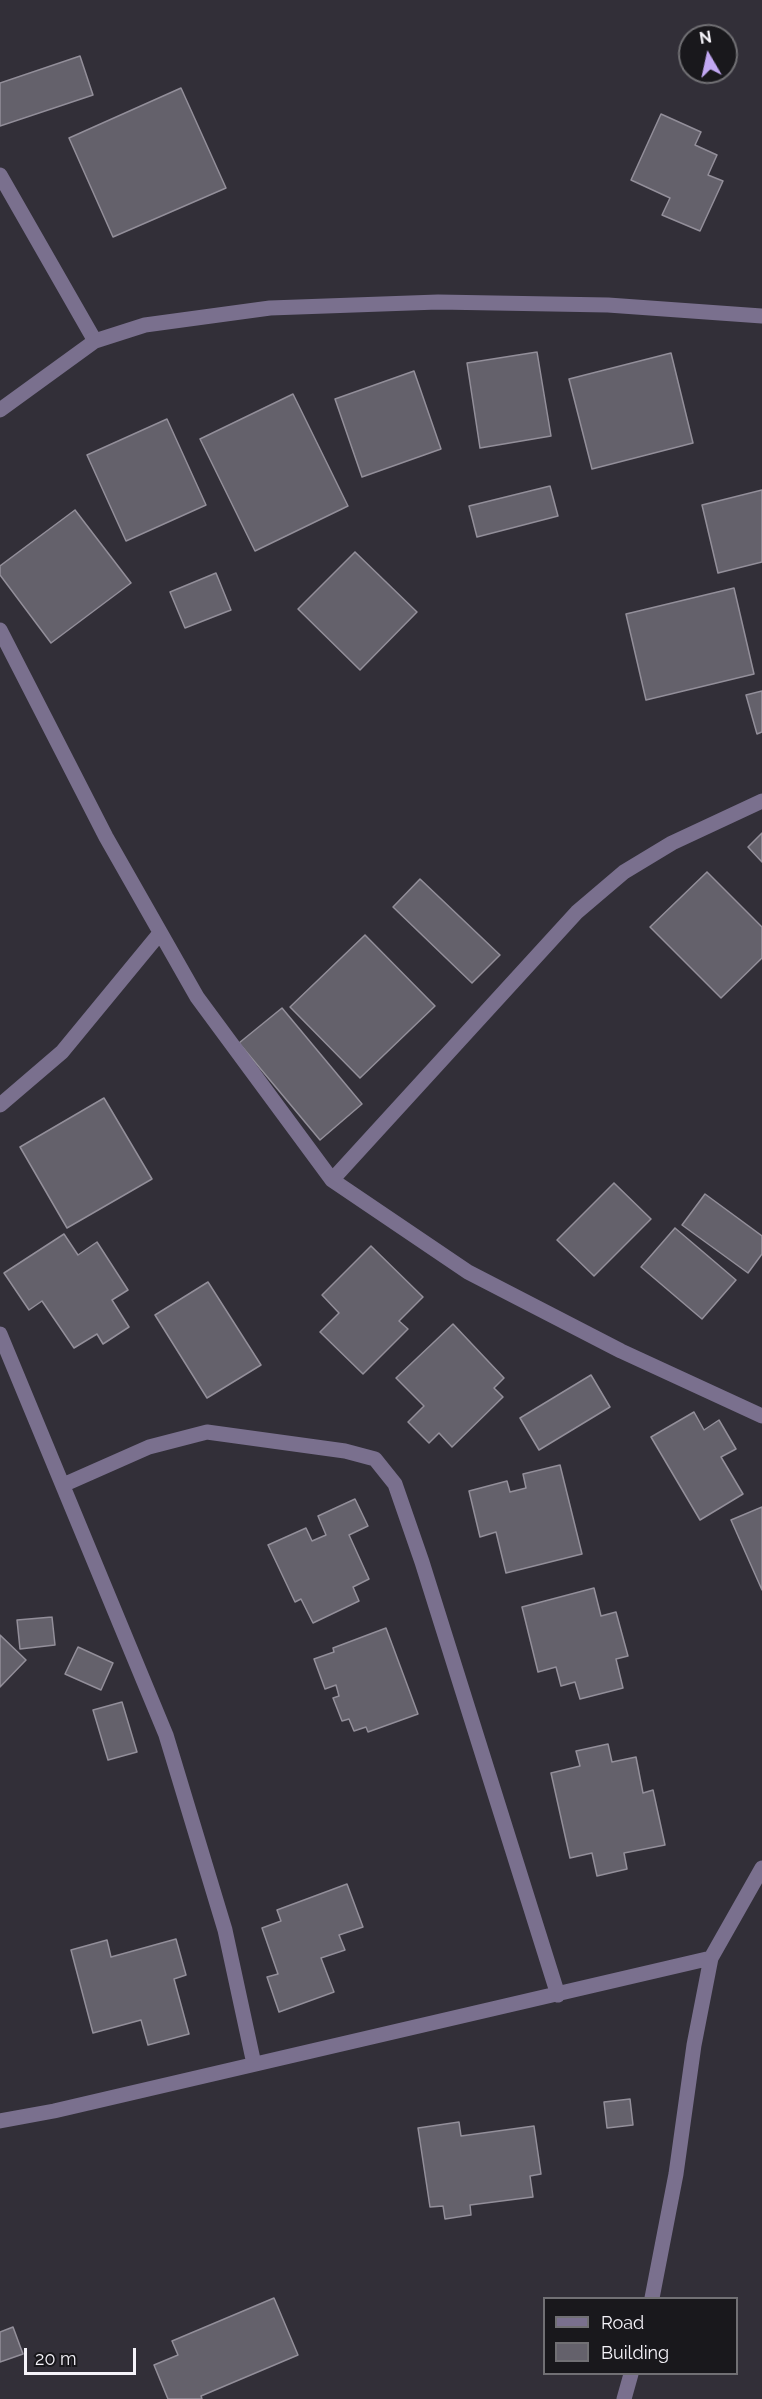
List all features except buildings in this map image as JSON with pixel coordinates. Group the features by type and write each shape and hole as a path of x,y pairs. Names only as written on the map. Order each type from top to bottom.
{"street":[{"path":"0,176 95,341"},
{"path":"0,410 95,341 146,325 270,308 438,302 597,304 762,316"},
{"path":"0,630 101,826 197,997 332,1180 468,1272 621,1351 762,1416"},
{"path":"332,1180 577,912 624,872 672,843 762,801"},
{"path":"0,1105 62,1052 111,996 160,933"},
{"path":"0,1334 166,1735 225,1930 254,2064"},
{"path":"63,1485 149,1447 207,1432 345,1451 375,1459 395,1484 422,1562 558,1995"},
{"path":"652,2297 676,2174 694,2045 711,1958 762,1868"},
{"path":"0,2121 54,2111 711,1958"},
{"path":"624,2399 631,2375"}]}
